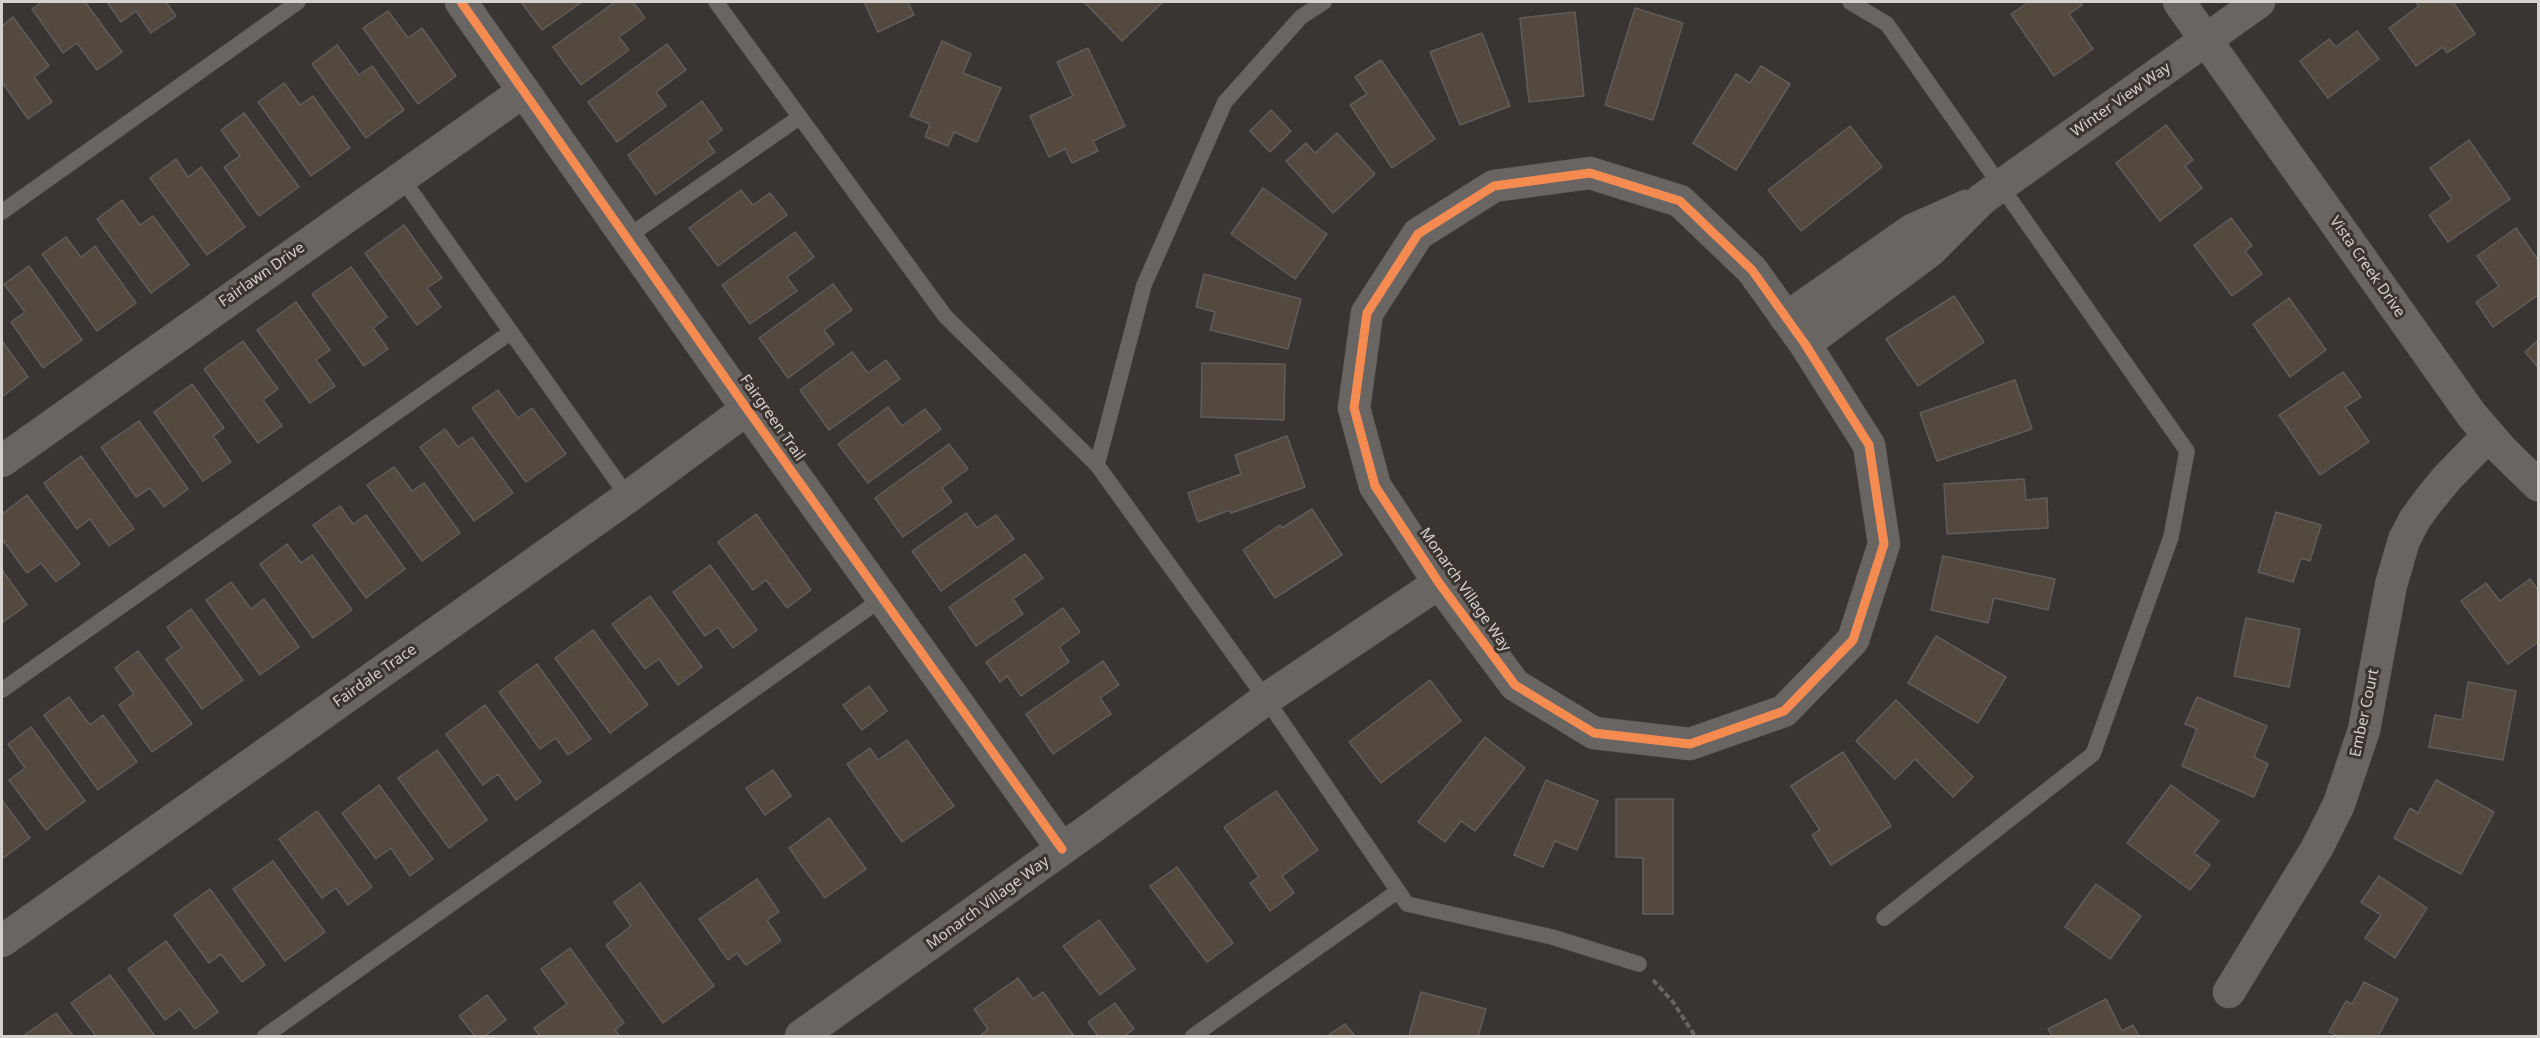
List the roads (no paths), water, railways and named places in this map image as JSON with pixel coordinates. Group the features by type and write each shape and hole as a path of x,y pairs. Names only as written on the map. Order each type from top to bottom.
{"street":[{"name":"Fairgreen Trail","path":"461,2 747,409 1062,849"},
{"name":"Vista Creek Drive","path":"2179,2 2445,377 2489,435 2538,485"},
{"name":"Winter View Way","path":"1805,344 1930,251 1992,192 2259,2"},
{"name":"Fairlawn Drive","path":"2,461 524,91"},
{"name":"Monarch Village Way","path":"1590,173 1680,201 1752,270 1786,318 1869,446 1884,544 1853,640 1784,711 1690,744 1594,733 1515,685 1439,583 1375,486 1354,408 1367,313 1418,234 1494,186 1590,173"},
{"name":"Winter View Way","path":"1786,318 1912,230 1992,192"},
{"name":"Fairdale Trace","path":"2,940 628,497 747,409"},
{"name":"Ember Court","path":"2229,992 2317,848 2342,795 2364,730 2391,585 2404,540 2429,500 2454,470 2489,435"},
{"name":"Monarch Village Way","path":"801,1036 1266,699 1439,583"}],"lane":[{"path":"2,212 298,2"},
{"path":"716,2 945,316 1097,465 1266,699 1407,904 1552,937 1639,964"},
{"path":"1097,465 1144,285 1225,102 1301,17 1324,2"},
{"path":"1850,2 1887,24 1992,192 2187,451 2171,537 2093,754 1884,918"},
{"path":"627,237 800,117"},
{"path":"401,177 628,497"},
{"path":"2,690 511,332"},
{"path":"265,1036 883,598"},
{"path":"1192,1036 1398,891"}]}
